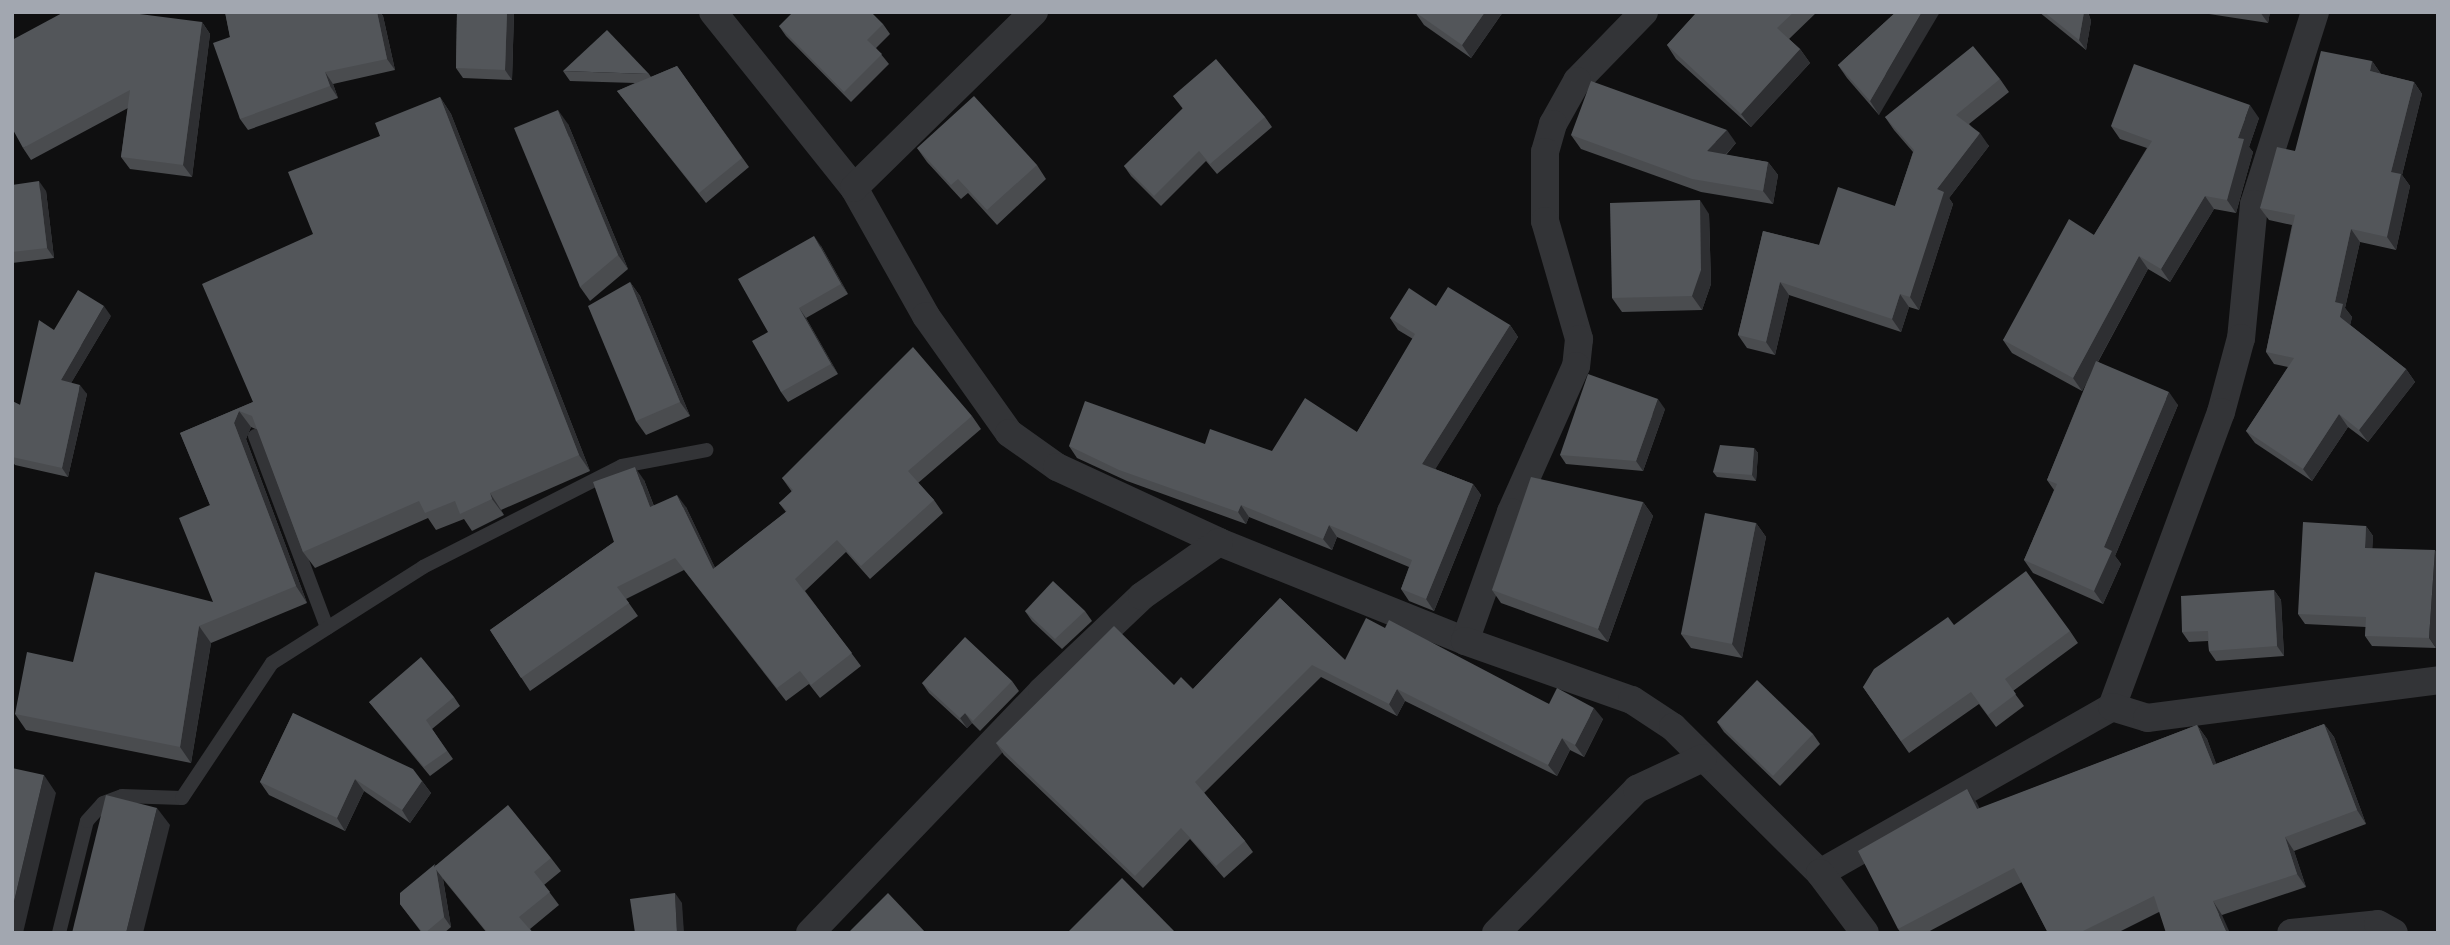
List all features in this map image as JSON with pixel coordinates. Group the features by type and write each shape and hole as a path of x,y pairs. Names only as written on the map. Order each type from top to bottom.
{"street":[{"path":"713,12 854,188 926,316 1009,433 1057,467 1219,542 1465,641 1632,700 1703,758 1819,873 1865,933"},
{"path":"854,188 1034,12"},
{"path":"1465,641 1511,512 1576,366 1578,339 1545,221 1544,162 1553,124 1577,80 1644,12"},
{"path":"1819,873 2112,707 2221,412 2241,338 2253,204 2315,12"},
{"path":"810,933 1042,691 1142,596 1219,542"},
{"path":"2112,707 2147,718 2438,680"},
{"path":"1496,933 1637,789 1703,758"},
{"path":"2291,933 2378,924 2394,933"}],"lane":[{"path":"256,436 327,628"},
{"path":"59,933 87,821 103,803 121,796 182,798 272,663 423,567 622,466 707,450"}],"building":[{"path":"64,12 124,12 202,22 183,165 121,157 130,90 23,148 12,128 12,40"},
{"path":"225,12 377,12 387,59 325,72 330,86 240,119 213,43 230,37"},
{"path":"457,12 507,12 505,70 456,68"},
{"path":"793,12 871,12 883,24 867,40 882,54 844,92 779,26"},
{"path":"1415,12 1485,12 1462,45"},
{"path":"1697,12 1794,12 1777,28 1800,49 1741,114 1667,45"},
{"path":"1896,12 1922,12 1870,101 1838,65"},
{"path":"2044,12 2084,12 2079,40"},
{"path":"607,30 649,74 563,71"},
{"path":"1973,46 2000,79 1956,115 1980,133 1937,189 1944,192 1910,297 1900,294 1892,319 1780,282 1766,342 1738,335 1763,231 1819,245 1838,187 1895,206 1914,150 1885,117"},
{"path":"2321,51 2372,61 2370,71 2414,82 2391,172 2401,174 2387,237 2351,229 2335,302 2343,304 2340,317 2406,369 2359,430 2339,414 2303,469 2246,431 2294,358 2266,352 2295,215 2260,208 2277,147 2295,151"},
{"path":"1216,59 1265,117 1210,164 1199,151 1154,196 1124,166 1183,108 1173,96"},
{"path":"2134,64 2250,105 2238,138 2244,139 2227,200 2205,196 2161,269 2139,256 2073,378 2003,340 2069,219 2094,235 2152,141 2111,126"},
{"path":"677,66 742,158 699,193 617,91"},
{"path":"1591,81 1727,130 1707,151 1768,162 1763,191 1692,179 1571,135"},
{"path":"974,96 1037,165 987,210 958,179 951,185 917,148"},
{"path":"440,97 579,455 490,493 492,499 460,514 455,501 425,513 419,501 303,552 252,416 239,411 234,423 296,586 199,626 180,747 15,714 27,652 73,662 95,572 213,602 179,518 210,505 180,433 253,402 202,284 313,234 288,172 380,136 375,123"},
{"path":"558,110 618,255 580,287 514,128"},
{"path":"39,181 47,248 12,252 12,185"},
{"path":"1700,200 1701,270 1692,296 1612,298 1610,203"},
{"path":"814,236 841,284 799,308 831,364 781,392 752,341 768,332 738,279"},
{"path":"630,282 680,402 636,421 588,306"},
{"path":"1448,287 1510,325 1422,464 1473,484 1426,599 1401,589 1412,560 1329,525 1323,539 1241,505 1238,512 1119,470 1069,446 1085,401 1205,444 1210,429 1272,451 1305,398 1357,432 1415,334 1390,318 1409,288 1436,306"},
{"path":"78,290 104,306 61,380 80,385 62,468 12,457 12,401 20,405 39,320 54,330"},
{"path":"913,347 972,416 908,471 934,500 861,566 837,540 795,579 852,653 811,685 800,671 777,688 675,558 617,587 629,603 521,678 490,630 614,542 593,482 635,467 650,507 677,495 713,569 787,511 779,503 793,490 782,478"},
{"path":"2096,361 2169,392 2104,547 2112,551 2094,591 2024,560 2057,484 2047,480"},
{"path":"1588,374 1658,399 1636,461 1560,455"},
{"path":"1720,445 1754,448 1752,475 1713,472"},
{"path":"1531,477 1643,502 1598,629 1492,590"},
{"path":"1705,513 1756,523 1732,644 1681,634"},
{"path":"2303,522 2366,526 2365,548 2435,550 2429,638 2365,636 2366,617 2298,614"},
{"path":"2026,571 2070,631 2005,679 2016,694 1988,715 1971,692 1901,741 1863,687 1874,669 1948,617 1954,625"},
{"path":"1053,581 1085,611 1055,639 1025,611"},
{"path":"2274,590 2277,646 2209,651 2208,631 2182,632 2181,596"},
{"path":"1280,598 1345,660 1366,618 1385,628 1389,620 1549,704 1557,688 1594,708 1575,745 1562,738 1548,765 1397,689 1389,704 1312,665 1195,782 1245,841 1216,866 1181,828 1135,876 996,743 1114,626 1174,685 1181,677 1193,689"},
{"path":"965,637 1012,681 973,721 965,713 960,718 922,683"},
{"path":"421,657 454,697 426,720 447,751 424,767 369,702"},
{"path":"1757,680 1813,734 1773,776 1717,722"},
{"path":"293,713 413,769 422,781 402,810 355,779 337,818 260,782"},
{"path":"2324,724 2357,810 2285,837 2297,874 2213,901 2227,933 2166,933 2154,896 2079,933 2048,933 2014,868 1898,929 1858,851 1967,789 1977,809 2197,725 2213,765"},
{"path":"12,768 44,775 12,910"},
{"path":"106,795 157,808 126,933 72,933"},
{"path":"508,805 551,858 534,872 550,892 519,917 533,933 488,933 434,867"},
{"path":"435,864 444,917 423,933 400,904 400,893"},
{"path":"1122,878 1174,931 1172,933 1067,933"},
{"path":"675,893 677,933 635,933 630,899"},
{"path":"888,893 926,933 848,933"}]}
